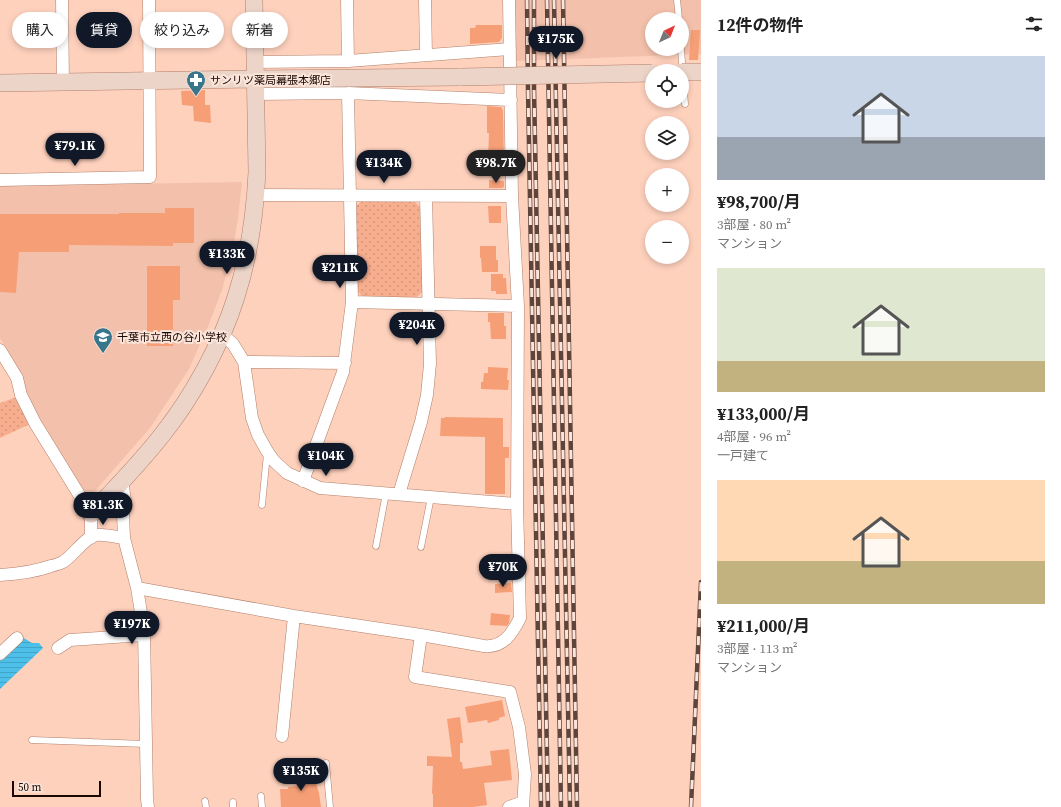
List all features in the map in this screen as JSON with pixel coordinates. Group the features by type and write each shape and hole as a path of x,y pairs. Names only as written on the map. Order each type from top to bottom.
{"street":[{"path":"62,0 63,82"},
{"path":"0,180 150,177 149,0"},
{"path":"91,514 122,481 161,436 176,416 210,358 222,334 236,297 247,254 256,194 257,172 254,0"},
{"path":"347,0 348,61"},
{"path":"425,0 426,55"},
{"path":"137,588 294,616 492,647 507,638 515,629 520,618 517,504 518,306 512,196 509,0"},
{"path":"255,78 348,61 510,49"},
{"path":"689,72 701,72"},
{"path":"0,83 645,73"},
{"path":"255,78 348,93 511,100"},
{"path":"303,481 344,372 352,302 348,93"},
{"path":"256,194 350,196 512,196"},
{"path":"399,494 421,422 427,395 430,364 426,196"},
{"path":"352,302 518,306"},
{"path":"222,334 233,344 244,362 252,418 258,435 274,461 287,473 320,488 517,504"},
{"path":"0,350 17,378 21,395 35,423 91,514 90,538"},
{"path":"244,362 345,363"},
{"path":"122,481 125,500 124,538 137,588 144,635 148,807"},
{"path":"0,575 18,574 42,569 62,562 90,538 96,535 124,538"},
{"path":"282,736 294,616"},
{"path":"58,648 70,640 144,635"},
{"path":"421,635 415,677 510,692 519,727 525,774 524,805 509,807"},
{"path":"0,654 17,638"}],"lane":[{"path":"677,0 678,12"},
{"path":"262,505 268,452"},
{"path":"376,546 386,493"},
{"path":"421,547 431,497"},
{"path":"32,740 146,744"},
{"path":"326,763 330,807"},
{"path":"261,796 262,807"}],"shaded area":[{"path":"515,0 701,0 701,54 689,54 689,12 645,12 645,56 648,56 516,61"},
{"name":"千葉市立西の谷小学校","path":"242,182 232,253 222,290 189,369 150,428 88,499 25,392 22,375 0,338 0,186"},
{"path":"362,201 415,202 421,208 423,291 417,297 363,297 357,291 355,207"},
{"path":"17,397 30,424 0,438 0,403"}],"water":[{"path":"22,637 32,643 39,643 43,648 0,689 0,658"}],"building":[{"path":"476,25 502,25 502,38 499,42 470,44 470,28 475,28"},
{"path":"691,30 700,30 698,60 689,60"},
{"path":"205,90 205,105 210,105 211,123 194,121 193,106 182,105 181,91"},
{"path":"487,106 501,107 503,110 504,162 488,161 489,133 487,133"},
{"path":"489,180 504,181 504,187 489,188"},
{"path":"488,206 501,206 501,223 489,223"},
{"path":"165,208 194,208 194,243 173,243 173,246 69,245 69,252 19,252 16,293 0,292 0,214 165,213"},
{"path":"480,246 496,246 498,272 482,272"},
{"path":"147,266 180,266 180,300 173,300 173,346 147,346"},
{"path":"491,274 503,274 503,278 506,278 507,294 496,294 496,291 491,291"},
{"path":"488,313 504,313 506,339 491,339"},
{"path":"488,367 508,368 508,390 481,389 481,382 483,382 484,373 488,373"},
{"path":"441,418 503,418 503,447 509,447 509,458 505,458 505,494 485,494 485,437 440,436"},
{"path":"511,583 512,592 495,593 495,584"},
{"path":"491,613 510,615 507,626 490,625"},
{"path":"502,700 505,716 499,718 499,720 488,723 487,720 468,723 465,707"},
{"path":"460,717 463,743 460,743 460,762 462,762 463,769 492,765 490,751 509,749 512,780 484,783 487,805 473,807 433,807 433,766 427,766 427,756 452,757 447,719"},
{"path":"309,768 313,783 316,783 321,807 281,807 280,789 288,789 288,787 297,786 293,772"}],"railway":[{"path":"527,0 541,807"},
{"path":"534,0 534,89 548,807"},
{"path":"547,0 561,807"},
{"path":"554,0 570,807"},
{"path":"563,0 577,807"},
{"path":"691,807 701,582"}],"place":[{"name":"サンリツ薬局幕張本郷店","path":"196,97"},
{"name":"千葉市立西の谷小学校","path":"103,354"}]}
